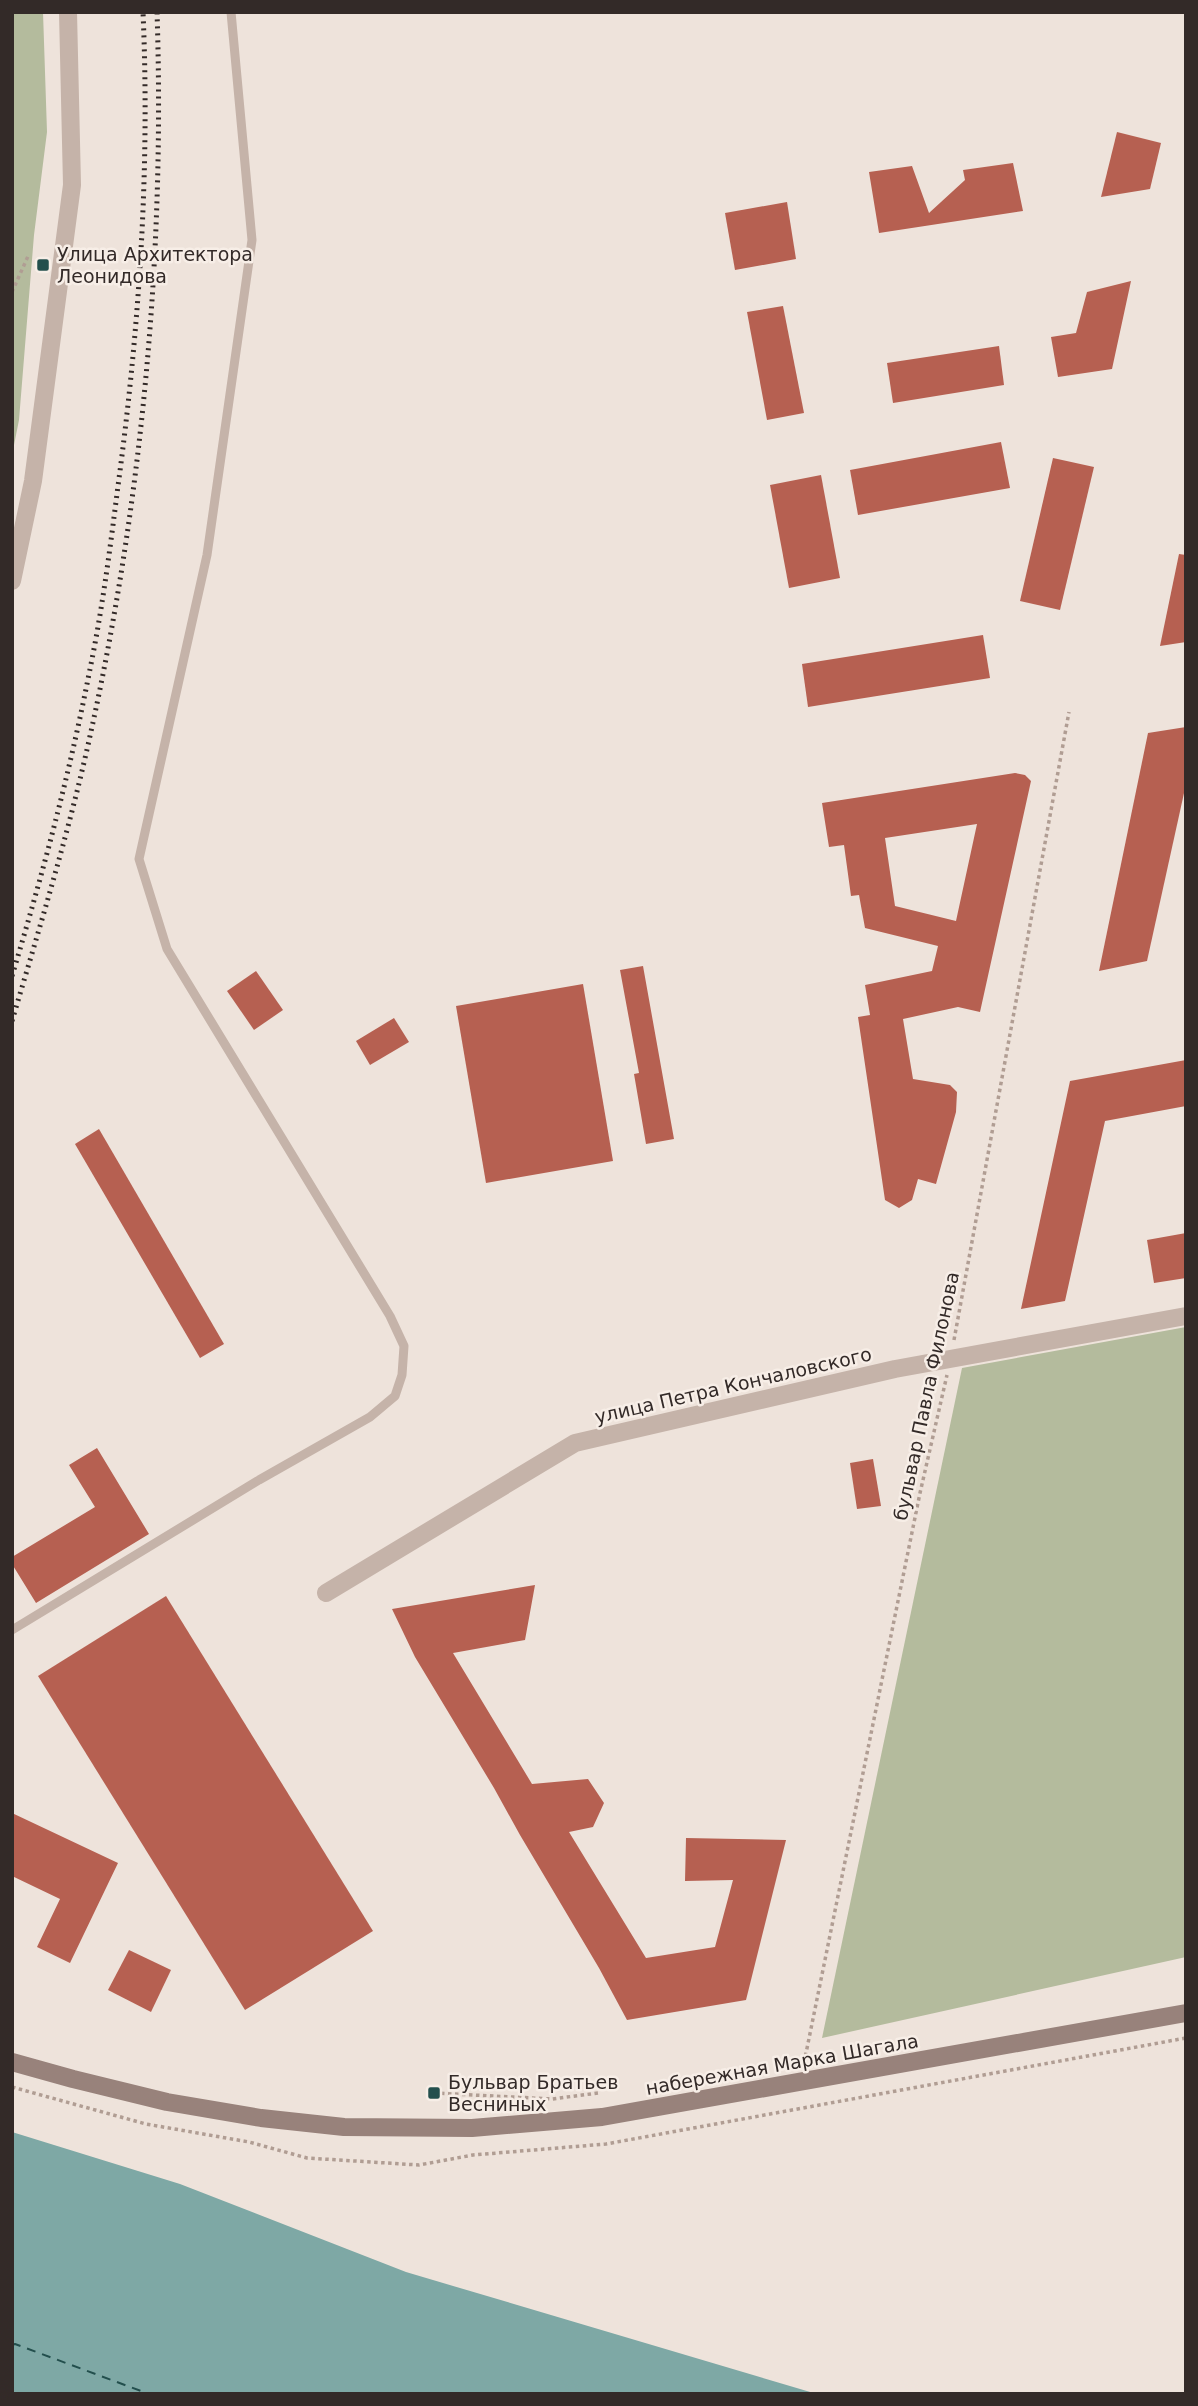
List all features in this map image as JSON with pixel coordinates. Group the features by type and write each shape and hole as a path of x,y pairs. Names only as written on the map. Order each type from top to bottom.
{"main road":[{"name":"набережная Марка Шагала","path":"12,2062 213,2111 301,2123 400,2128 472,2128 592,2119 1186,2013"}],"street":[{"path":"13,575 33,481 72,186 68,12"},
{"name":"улица Петра Кончаловского","path":"326,1593 575,1443 881,1372 1186,1316"}],"lane":[{"path":"12,1630 259,1480 370,1417 395,1396 402,1375 404,1346 390,1316 167,949 139,859 207,555 252,240 231,12"}],"path":[{"path":"12,292 29,254"},
{"name":"бульвар Павла Филонова","path":"800,2082 920,1493 950,1359 1069,712"},
{"path":"12,2089 18,2089"},
{"path":"433,2093 552,2099 598,2094"}],"green space":[{"path":"12,12 43,12 47,132 34,235 19,420 12,455"},
{"path":"1186,1327 1186,1957 822,2038 962,1368"}],"water":[{"path":"12,2132 180,2184 406,2272 817,2394 12,2394"}],"building":[{"path":"1117,132 1161,143 1150,189 1101,197"},
{"path":"1013,163 1023,211 879,233 869,172 912,166 929,213 965,180 963,170"},
{"path":"787,202 796,259 735,270 725,213"},
{"path":"1131,281 1112,369 1058,377 1051,337 1076,333 1087,292"},
{"path":"783,306 804,413 767,420 747,312"},
{"path":"999,346 1004,385 893,403 887,363"},
{"path":"1001,442 1010,488 858,515 850,470"},
{"path":"1053,458 1094,467 1060,610 1020,601"},
{"path":"821,475 840,578 789,588 770,485"},
{"path":"1179,554 1186,555 1186,642 1160,646"},
{"path":"983,635 990,678 808,707 802,664"},
{"path":"1186,727 1186,784 1147,961 1099,971 1148,733"},
{"path":"1015,773 1025,775 1031,781 980,1012 958,1007 903,1019 913,1079 950,1085 957,1092 956,1112 936,1184 918,1179 912,1200 899,1208 885,1200 858,1017 870,1015 865,985 932,971 938,946 865,928 859,895 851,896 844,845 829,847 822,803","holes":["977,824 956,921 895,906 885,838"]},
{"path":"643,966 674,1139 646,1144 634,1074 639,1073 620,970"},
{"path":"256,971 283,1010 254,1030 227,991"},
{"path":"583,984 613,1161 486,1183 456,1006"},
{"path":"394,1018 409,1042 370,1065 356,1041"},
{"path":"1186,1060 1186,1106 1105,1121 1065,1301 1021,1309 1070,1081"},
{"path":"99,1129 224,1344 200,1358 75,1144"},
{"path":"1186,1233 1186,1278 1154,1283 1147,1240"},
{"path":"97,1448 149,1534 36,1603 12,1564 12,1557 95,1507 69,1465"},
{"path":"873,1459 881,1506 857,1509 850,1463"},
{"path":"535,1585 525,1640 453,1653 532,1784 588,1779 604,1803 593,1827 569,1832 646,1958 715,1947 733,1880 685,1881 686,1838 786,1840 746,2000 627,2020 494,1788 415,1657 392,1609"},
{"path":"166,1596 373,1931 245,2010 38,1676"},
{"path":"12,1813 118,1863 70,1963 37,1947 60,1899 12,1876"},
{"path":"129,1950 171,1970 151,2012 108,1990"}],"ferry route":[{"path":"12,2345 149,2394"}],"railway":[{"path":"12,976 73,750 94,651 109,557 132,368 141,250 145,131 143,12"},
{"path":"12,1021 82,772 124,558 146,376 153,284 159,102 157,12"}],"place":[{"name":"Улица Архитектора Леонидова","path":"43,265"},
{"name":"Бульвар Братьев Весниных","path":"434,2093"}]}
